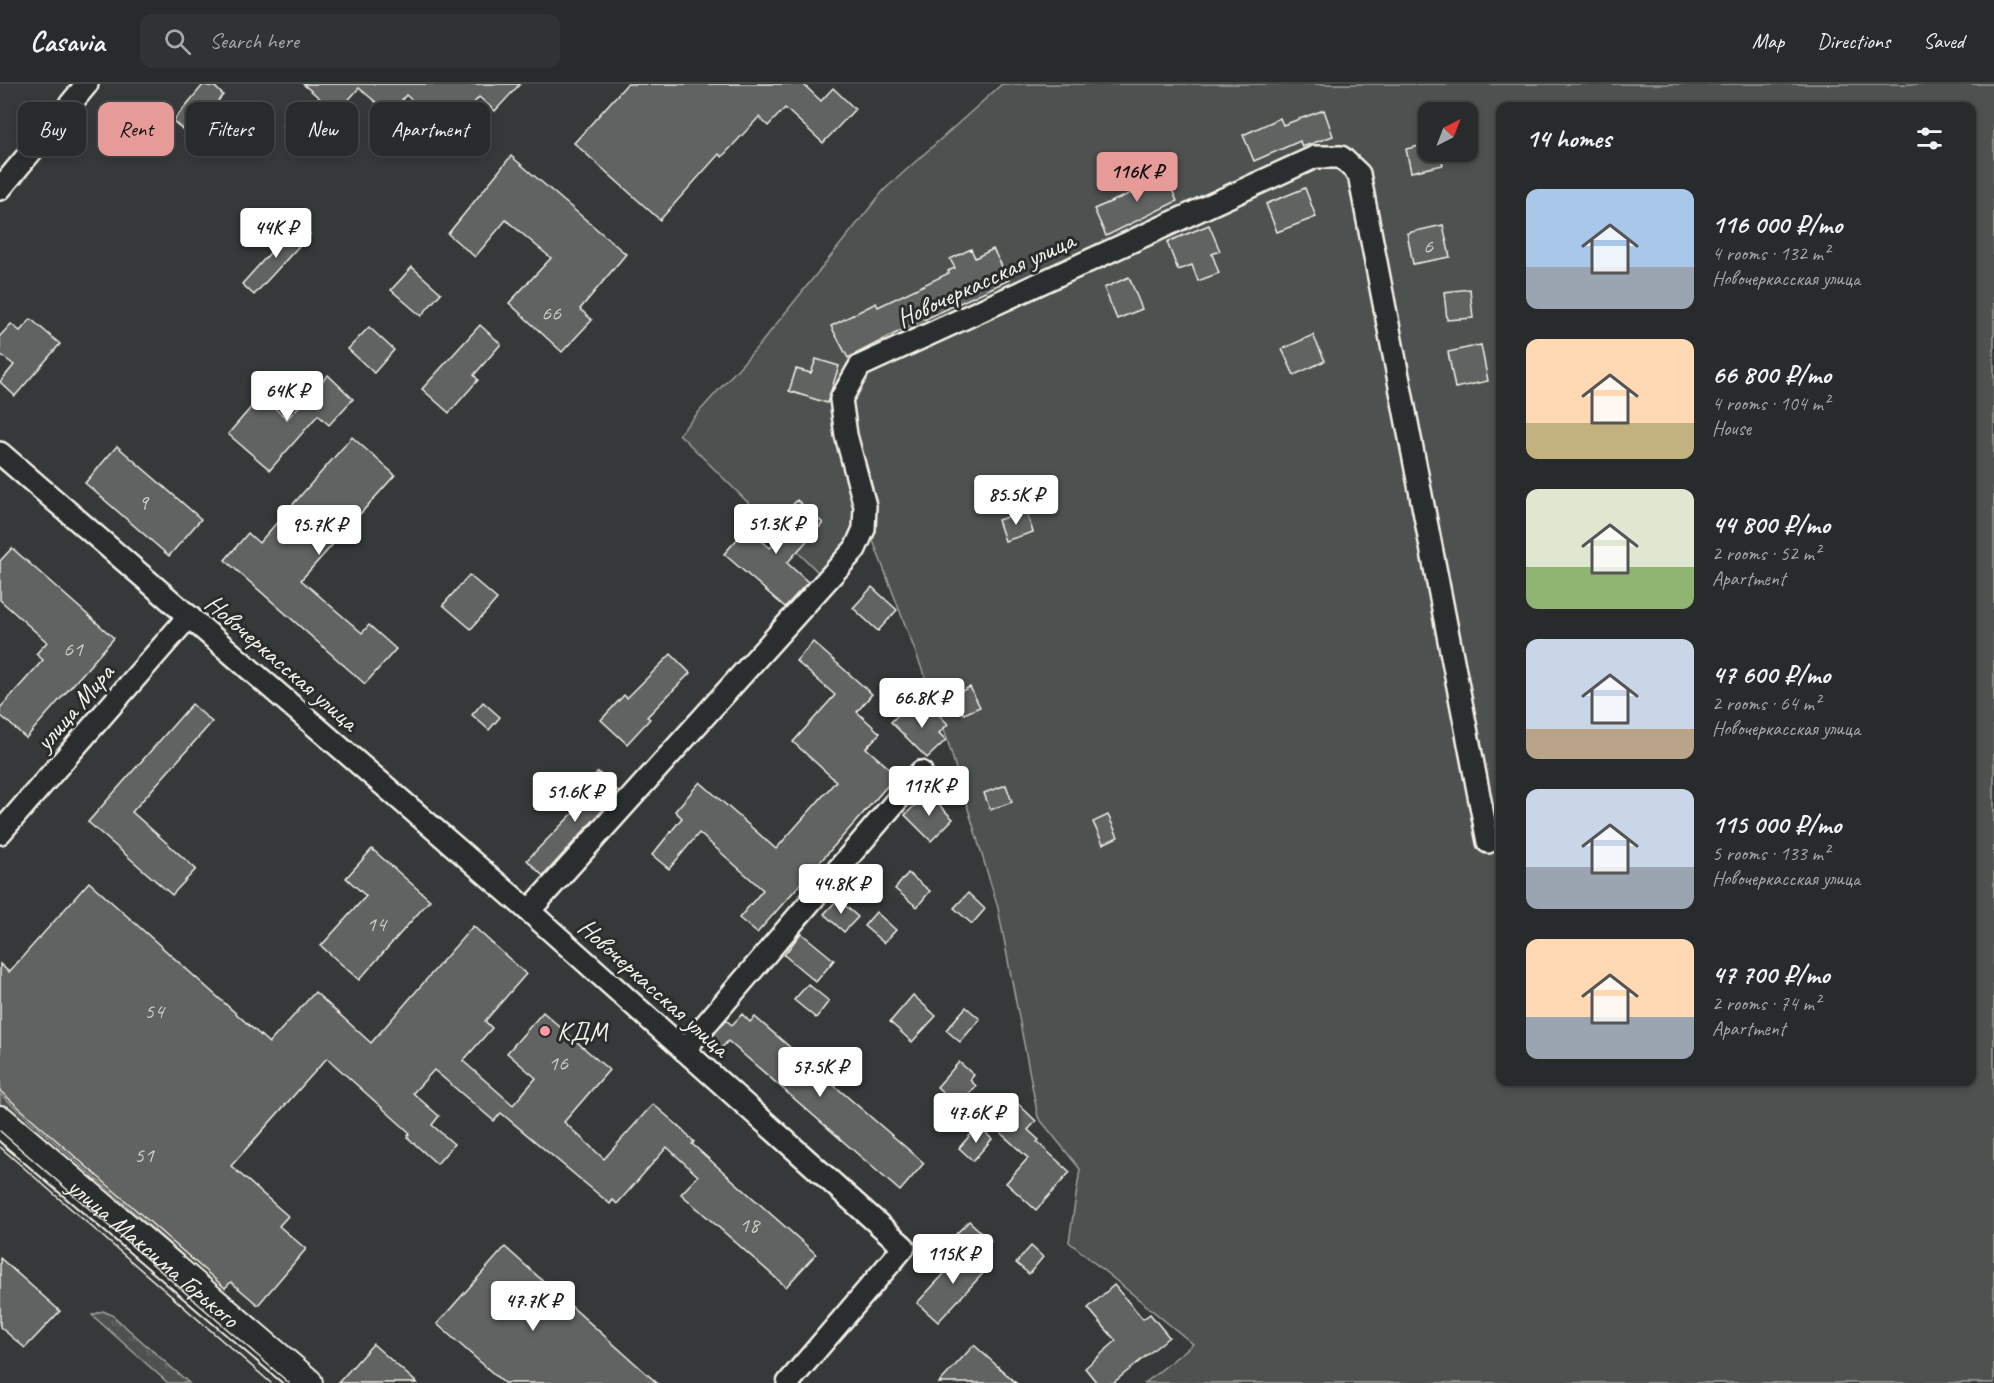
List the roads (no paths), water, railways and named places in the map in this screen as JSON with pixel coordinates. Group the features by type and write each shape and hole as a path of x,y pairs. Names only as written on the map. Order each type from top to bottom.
{"street":[{"path":"0,189 87,84"},
{"name":"Новочеркасская улица","path":"529,911 855,549 864,529 865,506 846,435 841,399 860,366 1315,157 1341,157 1359,174 1488,842"},
{"name":"Новочеркасская улица","path":"0,453 529,911 904,1247 788,1383"},
{"name":"улица Мира","path":"0,833 189,616"},
{"path":"684,1050 921,772"},
{"name":"улица Максима Горького","path":"0,1121 307,1383"}],"tram line":[{"path":"0,1131 289,1383"},
{"path":"0,1147 271,1383"}],"place":[{"name":"КДМ","path":"545,1031"}]}
